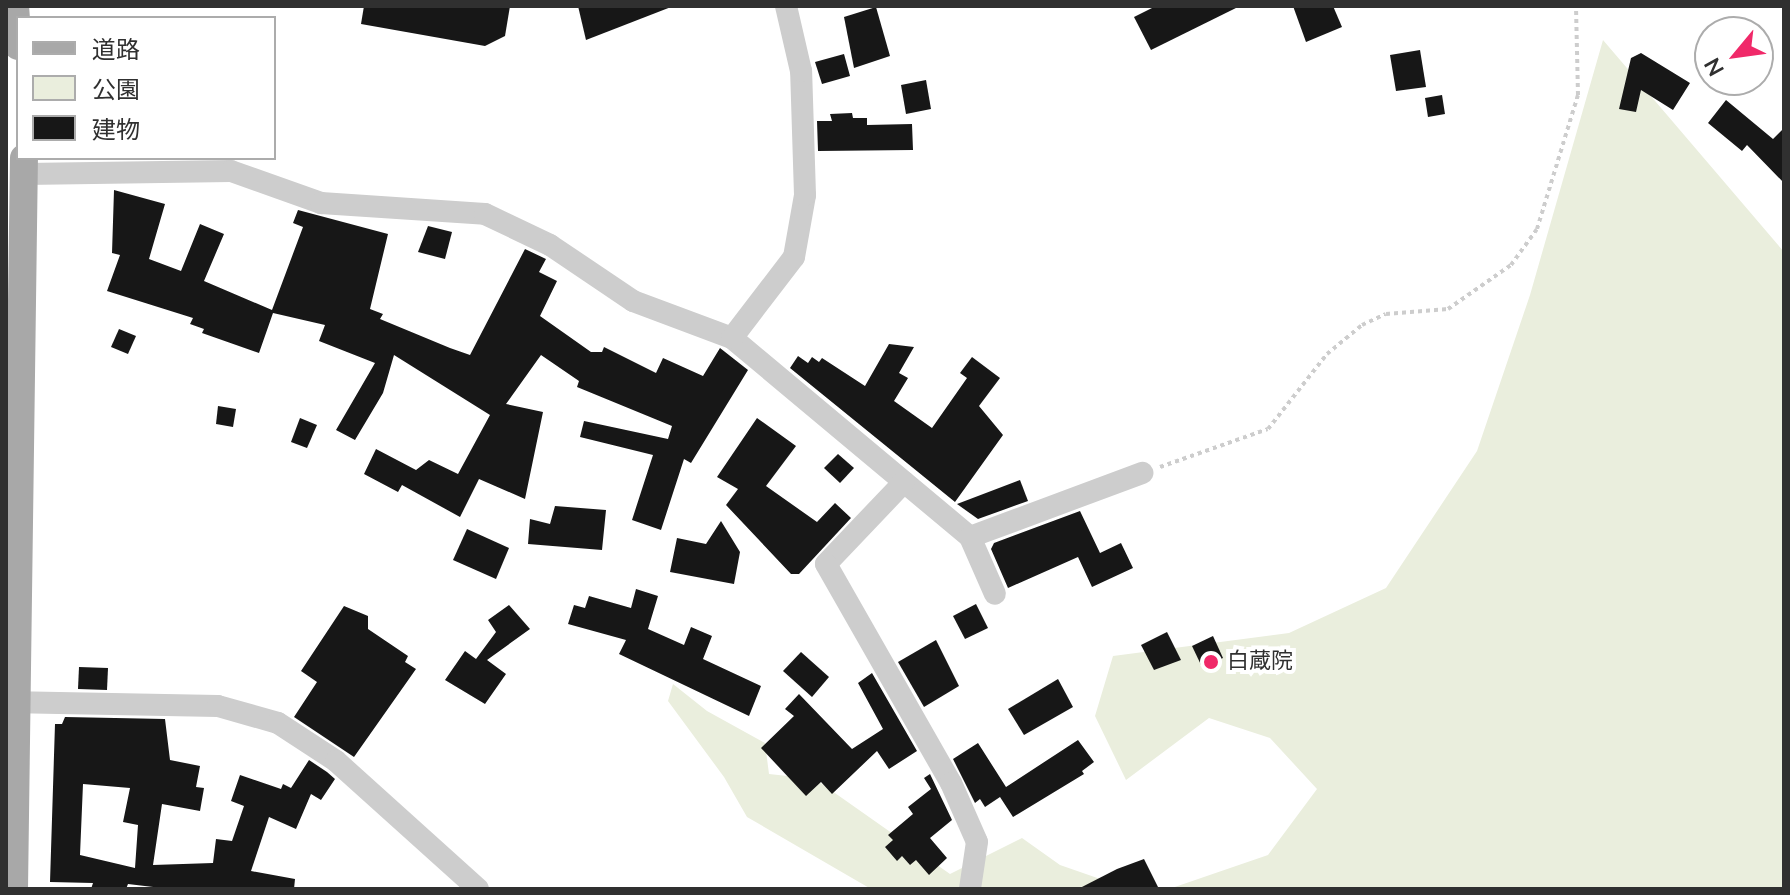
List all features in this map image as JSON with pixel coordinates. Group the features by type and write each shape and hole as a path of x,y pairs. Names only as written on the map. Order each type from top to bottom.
{"main road":[{"path":"14,889 12,702 16,307 25,166"}],"street":[{"path":"732,338 794,257 805,195 801,71 786,6"},
{"path":"25,166 231,171 321,203 485,214 550,245 633,301 732,338 970,537 995,594"},
{"path":"970,537 1142,473"},
{"path":"904,482 826,564 951,783 977,842 970,889"},
{"path":"12,702 218,706 278,723 336,761 478,889"}],"path":[{"path":"1142,473 1268,429 1327,354 1362,325 1386,314 1448,309 1511,265 1537,229 1574,109 1576,6"}],"green space":[{"path":"1603,40 1784,252 1784,889 1169,889 1268,855 1317,789 1270,738 1209,718 1126,780 1095,716 1113,656 1289,633 1386,588 1477,451 1530,295"},
{"path":"673,684 707,711 765,743 769,774 815,779 950,874 1022,838 1060,865 1129,889 871,889 747,817 724,777 668,701"}],"building":[{"path":"364,6 510,6 505,36 485,46 361,24"},
{"path":"578,6 671,6 671,7 586,40"},
{"path":"1156,6 1240,6 1151,50 1134,17"},
{"path":"1293,6 1333,6 1342,27 1306,42"},
{"path":"876,7 890,56 854,68 844,17"},
{"path":"1420,50 1426,87 1396,91 1390,55"},
{"path":"1641,53 1690,83 1673,110 1641,90 1636,112 1619,109 1631,58"},
{"path":"844,54 850,76 822,84 815,62"},
{"path":"926,80 931,109 906,114 901,85"},
{"path":"1442,95 1445,114 1428,117 1425,98"},
{"path":"1726,100 1773,139 1784,128 1784,183 1747,145 1742,151 1708,123"},
{"path":"852,113 853,118 867,118 867,125 912,124 913,150 818,151 817,121 832,121 830,114"},
{"path":"114,190 165,204 149,259 181,271 200,224 224,234 204,281 272,310 303,227 293,223 298,210 388,234 370,309 383,314 380,319 450,348 470,355 525,249 546,259 539,272 557,281 540,316 591,352 602,352 604,347 656,373 663,358 703,376 720,348 748,370 691,463 684,459 661,530 632,520 653,455 580,437 584,421 668,439 672,426 577,387 579,381 541,355 506,404 543,412 525,499 479,479 460,517 402,485 398,492 364,474 376,449 416,470 429,460 458,474 490,415 394,355 383,393 355,440 336,430 375,363 319,341 325,325 273,313 259,353 202,333 204,329 190,324 193,318 107,291 120,255 112,253"},
{"path":"428,226 452,232 445,259 418,252"},
{"path":"119,329 136,336 128,354 111,347"},
{"path":"889,344 914,347 899,373 908,378 894,401 932,428 967,378 960,373 972,357 1000,378 979,406 1003,435 955,502 790,368 798,356 808,363 812,357 819,362 822,358 865,386"},
{"path":"218,406 236,409 233,427 216,424"},
{"path":"300,418 317,425 307,448 291,442"},
{"path":"757,418 796,446 766,486 817,522 835,503 851,518 799,574 791,574 726,505 738,489 717,477"},
{"path":"838,454 854,468 840,483 824,468"},
{"path":"1020,480 1028,501 978,519 957,504"},
{"path":"555,506 606,510 602,550 528,544 530,519 550,524"},
{"path":"1080,511 1100,553 1121,543 1133,568 1092,587 1078,557 1008,588 991,549 994,543"},
{"path":"721,521 740,552 734,584 670,572 677,538 706,544"},
{"path":"467,529 509,548 496,579 453,560"},
{"path":"636,589 658,596 648,629 684,645 691,627 712,636 703,659 761,686 749,716 619,654 626,640 568,624 574,605 585,608 589,596 631,608"},
{"path":"976,604 988,628 965,639 953,616"},
{"path":"509,605 530,629 487,660 506,674 485,704 445,680 465,651 476,659 496,632 488,620"},
{"path":"344,606 368,616 368,629 408,656 405,662 416,669 354,757 294,717 317,682 301,671"},
{"path":"1167,632 1181,660 1154,670 1141,645"},
{"path":"1213,636 1223,658 1202,667 1192,646"},
{"path":"936,640 959,686 924,707 898,662"},
{"path":"801,652 829,677 812,697 783,671"},
{"path":"79,667 108,668 107,690 78,689"},
{"path":"872,673 917,751 889,769 877,751 832,794 821,782 806,796 761,748 794,716 785,709 799,694 852,749 883,729 858,683"},
{"path":"1058,679 1073,707 1024,735 1008,709"},
{"path":"65,717 165,719 170,760 200,766 196,787 204,788 200,811 162,804 153,865 213,863 216,839 232,841 244,806 231,801 240,775 281,789 283,784 291,788 309,760 327,772 335,779 321,800 311,794 296,829 269,817 251,871 295,879 294,889 170,889 128,884 126,889 91,889 93,883 50,882 55,724 62,724","holes":["83,784 130,788 123,822 138,825 135,868 80,855"]},
{"path":"1078,740 1094,762 1082,771 1084,774 1013,817 1000,797 985,807 980,799 975,803 953,759 978,743 1006,787"},
{"path":"930,774 952,820 930,838 947,858 929,875 916,860 910,865 902,856 897,861 885,847 893,840 888,835 913,814 908,807 931,789 924,778"},
{"path":"1144,859 1159,889 1078,889 1117,869"}],"place":[{"name":"白蔵院","path":"1211,662"}]}
